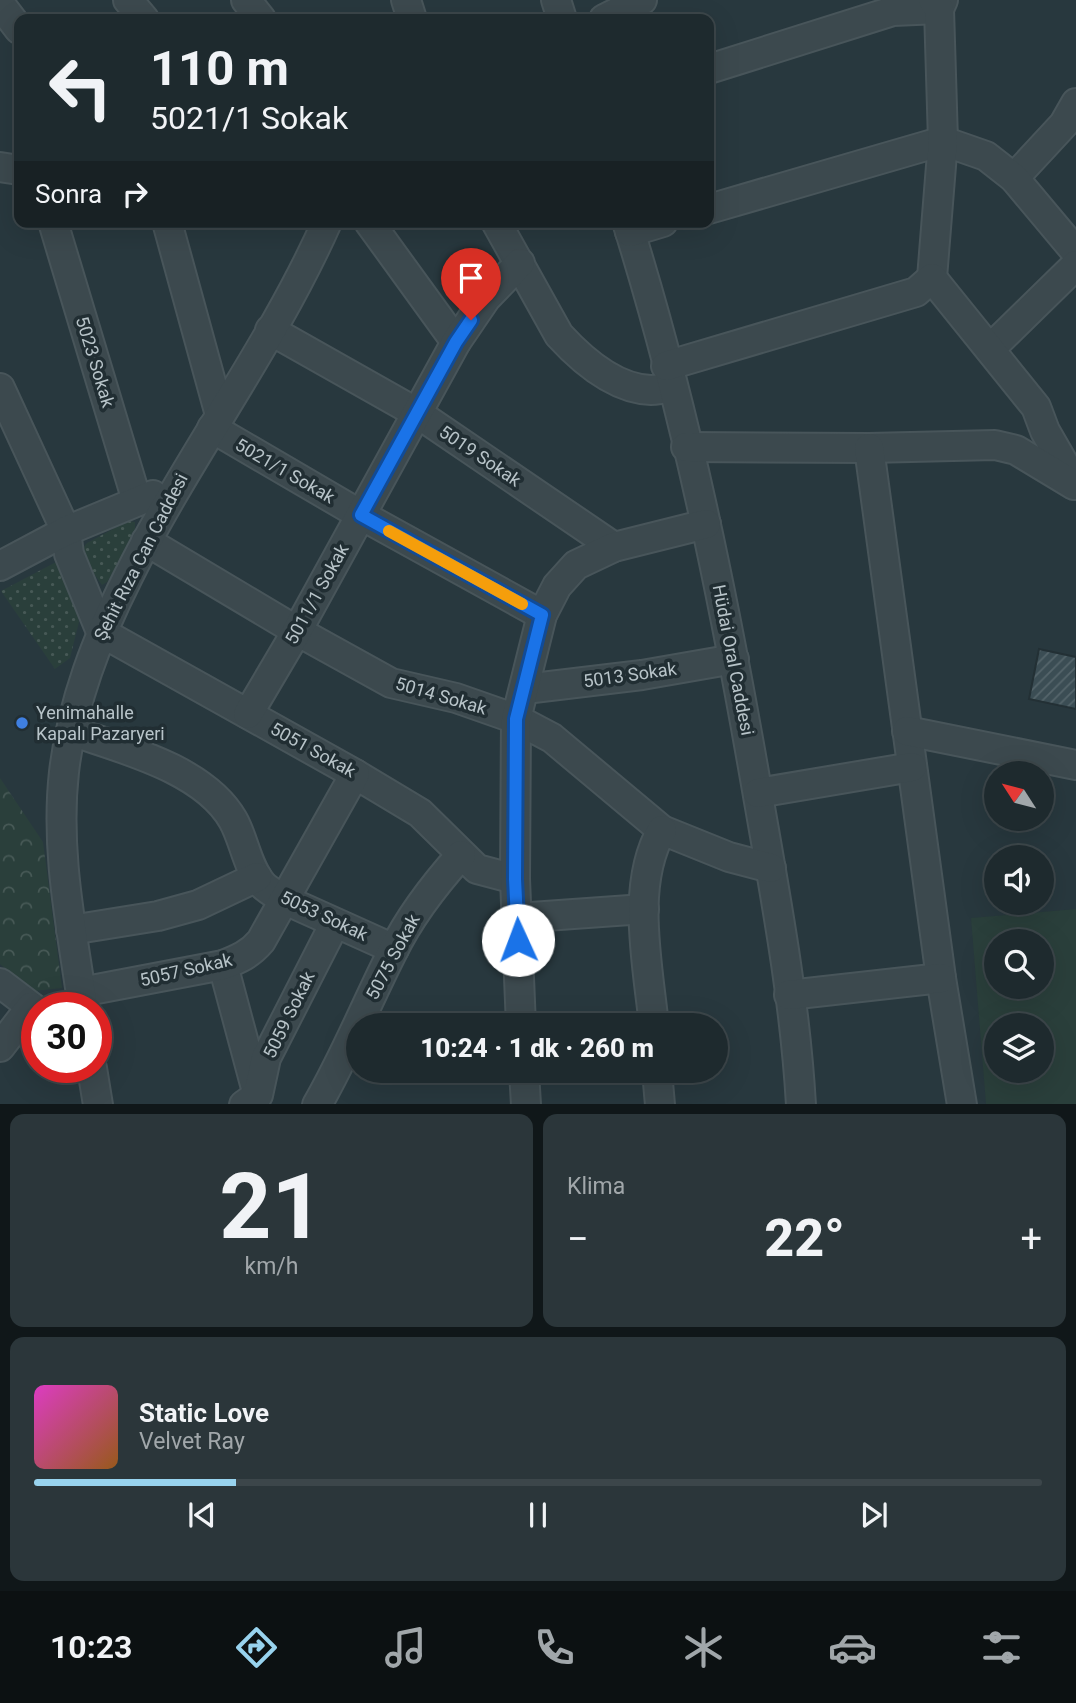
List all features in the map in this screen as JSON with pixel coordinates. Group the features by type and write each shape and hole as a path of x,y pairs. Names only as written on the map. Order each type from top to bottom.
{"street":[{"path":"128,0 140,14"},
{"path":"246,0 257,14"},
{"path":"614,14 642,0"},
{"path":"714,67 894,11 938,3 943,141 932,278 1036,407 1045,431 1076,486"},
{"path":"0,4 14,22"},
{"path":"1014,178 1072,120"},
{"path":"714,208 943,141 985,156 1014,178 1076,252"},
{"name":"5023 Sokak","path":"56,228 136,501"},
{"path":"168,228 216,421"},
{"name":"Şehit Rıza Can Caddesi","path":"81,992 62,865 61,814 64,771 82,685 101,632 146,541 177,484 270,330 324,228"},
{"path":"373,228 456,342"},
{"path":"500,228 559,335 589,363 610,377 650,390 669,376 916,292 932,278"},
{"name":"Hüdai Oral Caddesi","path":"628,228 706,524 734,659 771,868 801,1104"},
{"name":"5011/1 Sokak","path":"248,714 297,632 456,342 486,298 520,263"},
{"path":"990,349 1076,265"},
{"name":"5019 Sokak","path":"270,330 417,413 614,547"},
{"path":"0,388 66,531 69,554 101,632"},
{"name":"5021/1 Sokak","path":"216,421 361,515 542,615"},
{"path":"686,447 869,448 995,445 1016,450 1076,486"},
{"path":"869,448 941,978 961,1104"},
{"path":"0,566 66,531 177,484"},
{"path":"521,1013 515,879 516,719 542,615 557,586 576,565 614,547 706,524"},
{"name":"5014 Sokak","path":"146,541 297,632 391,683 456,698 516,719 552,738 662,830 729,858 771,868"},
{"name":"5051 Sokak","path":"101,632 420,813 477,869 515,879"},
{"name":"5013 Sokak","path":"525,689 642,675 734,659"},
{"name":"5053 Sokak","path":"71,731 160,763 209,793 219,801 233,820 257,877 267,888 283,899 394,949"},
{"path":"907,731 1076,765"},
{"path":"758,793 912,767"},
{"name":"5057 Sokak","path":"112,993 223,965 253,951 355,774"},
{"path":"653,1013 644,909 646,877 652,848 662,830"},
{"name":"5075 Sokak","path":"317,1104 335,1074 394,949 441,877 461,855"},
{"path":"71,930 158,916 198,905 257,877"},
{"path":"517,918 644,909"},
{"name":"5059 Sokak","path":"254,1101 265,1058 335,923"},
{"path":"223,965 254,1101"},
{"path":"789,995 941,978"},
{"path":"0,983 21,999"},
{"path":"0,1046 21,1023"},
{"path":"94,1083 98,1104"},
{"path":"525,1083 526,1104"},
{"path":"658,1083 660,1104"}],"green space":[{"path":"128,521 135,522 135,536 107,582 102,585 79,553 87,543"},
{"path":"58,561 79,622 70,658 55,669 1,591"},
{"path":"0,778 43,842 62,988 34,991 0,964"},
{"path":"1076,909 1076,1104 986,1104 984,1083 1054,1083 1054,1013 984,1013 984,1079 971,918 1054,915 1054,911"}],"building":[{"path":"1039,649 1076,657 1076,709 1029,699"}],"slow traffic":[{"path":"389,531 522,604"}],"place":[{"name":"Yenimahalle Kapalı Pazaryeri","path":"22,723"}],"route":[{"path":"471,320 456,342 361,515 542,615 516,719 515,879 518,940"}]}
